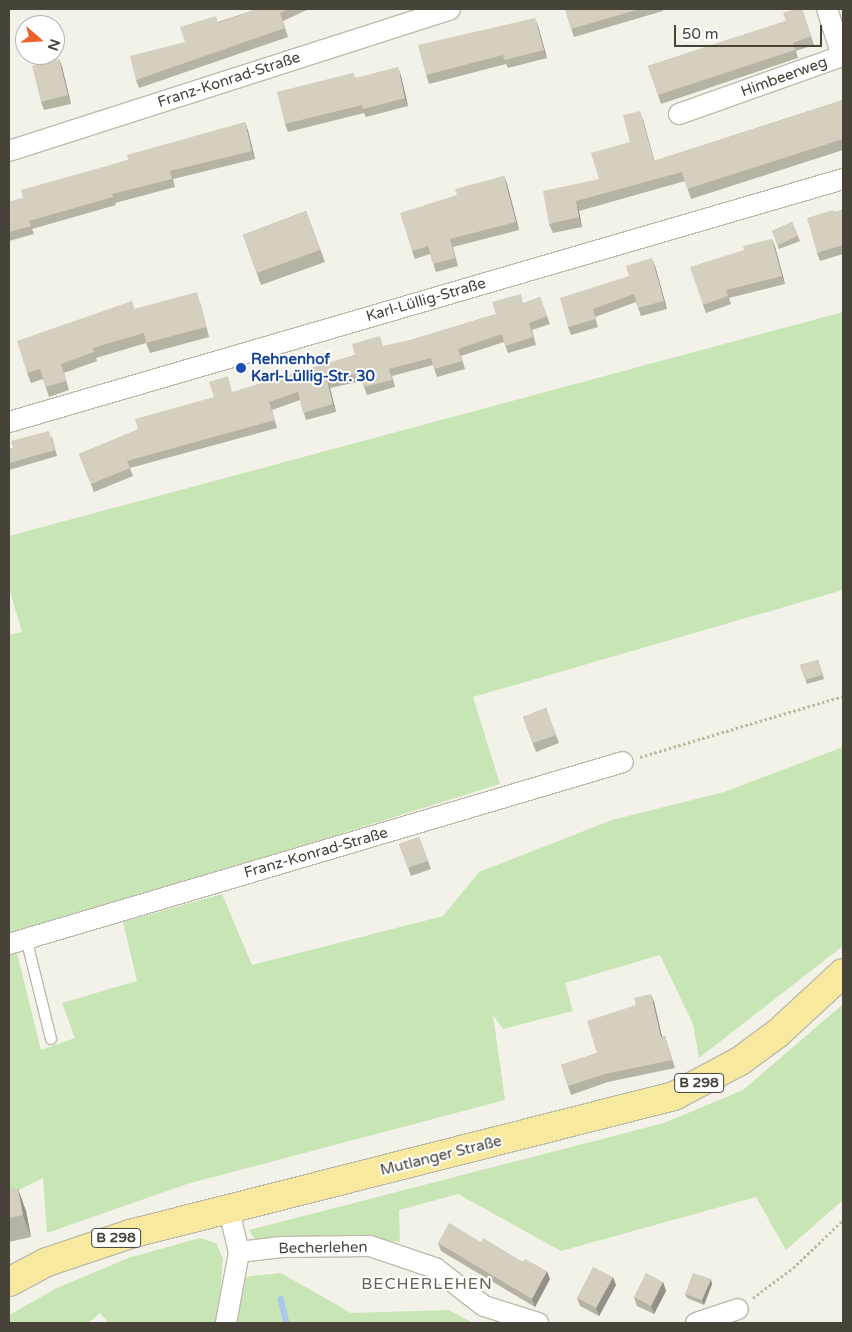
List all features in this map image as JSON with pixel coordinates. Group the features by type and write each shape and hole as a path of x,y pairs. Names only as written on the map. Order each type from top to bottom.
{"main road":[{"name":"Mutlanger Straße","path":"9,1282 47,1262 130,1234 229,1211 674,1096 740,1061 778,1033 843,973"}],"street":[{"name":"Franz-Konrad-Straße","path":"9,151 450,9"},
{"name":"Himbeerweg","path":"679,114 842,56 827,9"},
{"name":"Karl-Lüllig-Straße","path":"9,422 843,179"},
{"name":"Franz-Konrad-Straße","path":"17,941 623,762"},
{"path":"226,1323 239,1252 229,1211"},
{"name":"Becherlehen","path":"239,1252 282,1247 370,1246 436,1268 484,1306 538,1323"},
{"path":"696,1323 738,1309"}],"lane":[{"path":"17,941 51,1039"}],"path":[{"path":"623,762 843,696"},
{"path":"738,1309 793,1268 843,1220"}],"green space":[{"path":"843,312 843,590 473,697 500,784 9,937 9,635 22,632 9,588 9,536"},
{"path":"843,747 843,946 699,1058 693,1024 660,955 565,983 573,1011 503,1029 493,1015 505,1100 187,1184 47,1233 43,1178 9,1195 9,951 16,949 41,1050 75,1038 62,1003 137,981 123,922 222,894 252,965 443,916 479,872 612,820 724,792"},
{"path":"843,1004 843,1200 786,1250 756,1197 561,1251 458,1194 399,1210 400,1242 330,1236 255,1240 249,1230 664,1123 743,1090"},
{"path":"200,1238 216,1243 223,1259 218,1323 109,1323 100,1313 88,1323 9,1323 9,1315 55,1289 128,1258"},
{"path":"281,1273 351,1313 449,1310 473,1323 228,1323 243,1277"}],"building":[{"path":"257,9 289,9 280,13 285,28 136,80 130,56 185,42 180,27 216,16 218,23"},
{"path":"565,9 640,9 571,29"},
{"path":"802,9 811,36 793,43 795,50 658,95 648,66 786,21 783,13"},
{"path":"535,18 544,50 505,60 503,55 426,75 418,45"},
{"path":"60,65 68,95 41,102 32,66"},
{"path":"398,67 405,98 363,109 362,105 285,124 277,92 353,73 355,78"},
{"path":"843,100 843,139 687,189 682,172 576,201 579,217 549,224 543,191 599,179 591,153 630,142 623,115 640,111 654,161"},
{"path":"245,122 252,151 170,171 172,179 112,194 113,197 29,221 31,226 9,232 9,202 23,198 21,190 128,160 127,155"},
{"path":"504,176 516,222 450,239 455,258 433,264 428,246 412,251 400,213 457,195 455,189"},
{"path":"833,210 834,212 843,210 843,245 817,253 807,218"},
{"path":"306,211 320,250 257,273 243,235"},
{"path":"792,222 798,236 778,245 772,231"},
{"path":"772,239 782,276 726,290 728,296 703,305 690,267 744,250 743,246"},
{"path":"652,258 664,301 638,308 634,294 593,309 596,319 568,327 560,298 629,276 626,266"},
{"path":"197,292 206,327 146,343 144,333 93,348 94,352 61,364 66,381 46,387 40,369 27,373 17,341 132,301 134,309"},
{"path":"521,294 523,304 540,297 547,316 529,323 533,337 505,346 502,334 458,349 462,361 434,369 431,358 389,369 392,380 364,387 360,373 327,380 333,404 303,413 298,392 269,402 275,420 127,461 130,468 91,484 79,454 138,429 135,419 214,397 209,382 228,376 232,392 355,355 352,344 380,336 383,346 411,340 496,314 492,302"},
{"path":"49,431 55,450 9,463 9,449 13,448 11,441"},
{"path":"818,660 822,675 805,680 800,665"},
{"path":"546,708 556,735 533,743 523,717"},
{"path":"419,837 428,861 408,868 399,844"},
{"path":"651,994 661,1037 665,1036 672,1060 605,1074 568,1086 561,1065 597,1053 587,1021 636,1005 634,998"},
{"path":"18,1189 23,1215 9,1218 9,1190"},
{"path":"449,1223 481,1242 483,1238 523,1262 525,1259 547,1271 532,1299 438,1243"},
{"path":"593,1267 613,1277 596,1308 577,1298"},
{"path":"646,1273 663,1282 651,1306 634,1297"},
{"path":"693,1273 711,1279 702,1300 685,1294"}],"waterway":[{"path":"281,1299 287,1323"}],"place":[{"name":"Rehnenhof Karl-Lüllig-Str. 30","path":"241,368"}],"district":[{"name":"BECHERLEHEN","path":"427,1284"}]}
